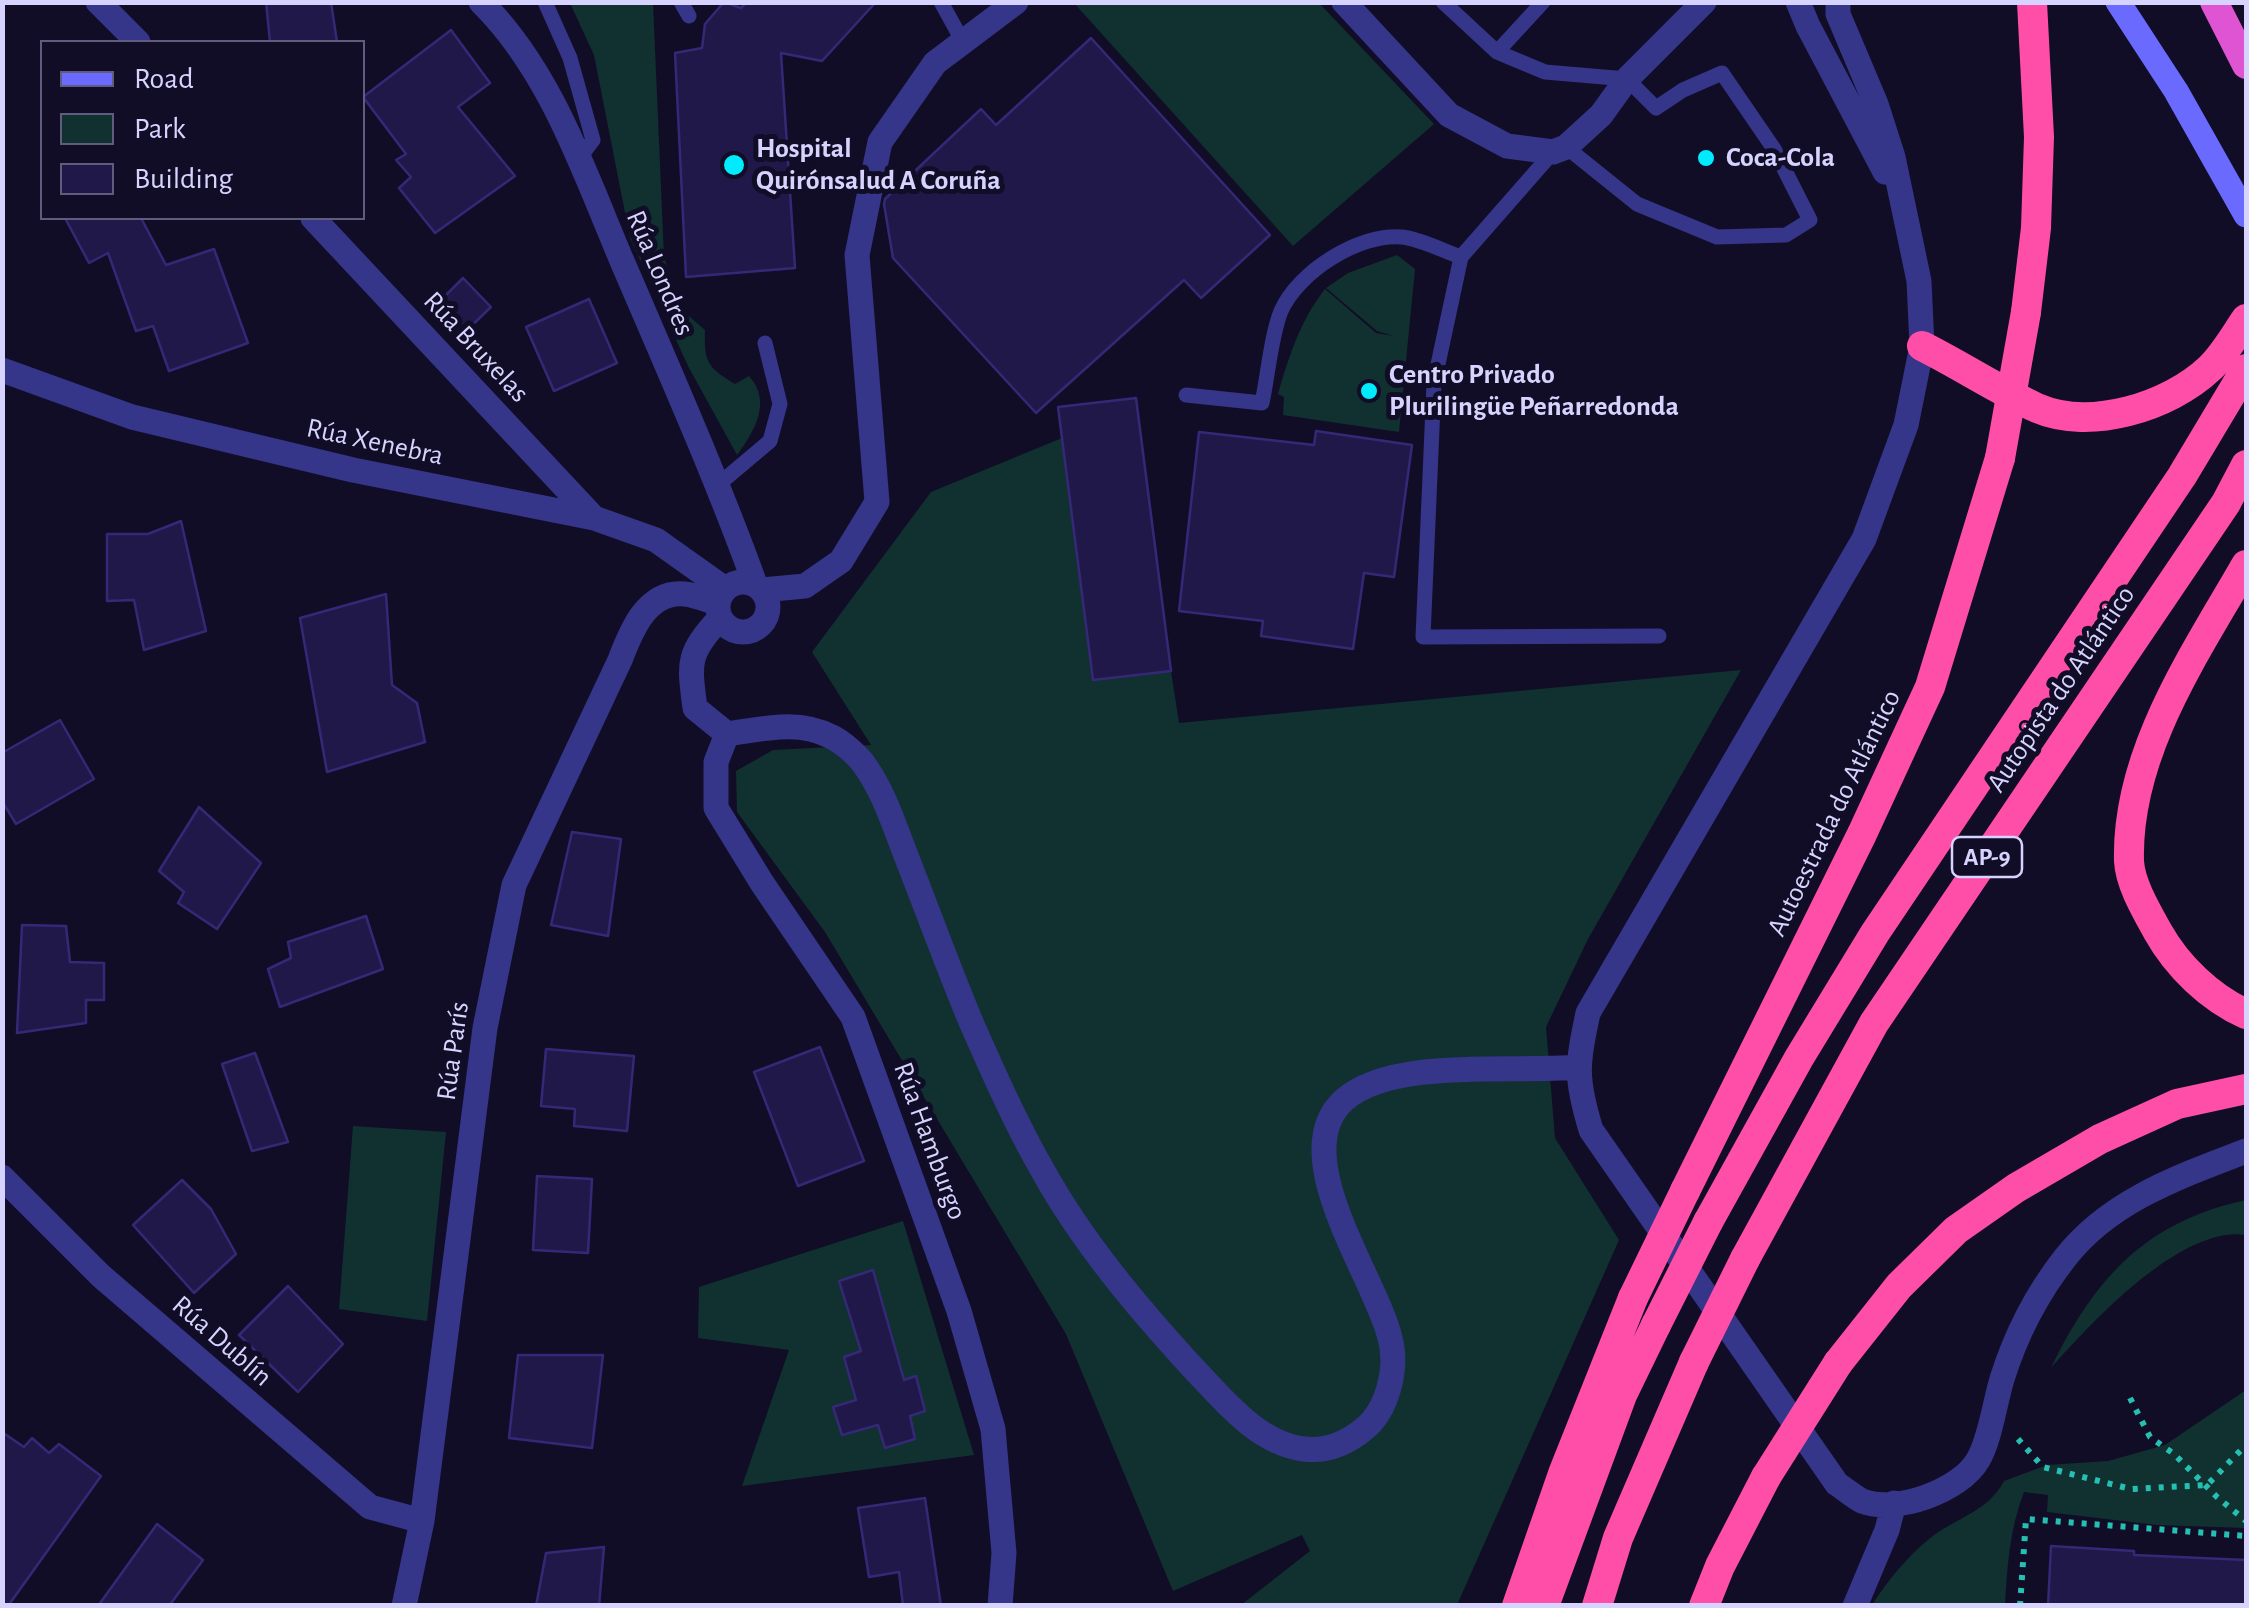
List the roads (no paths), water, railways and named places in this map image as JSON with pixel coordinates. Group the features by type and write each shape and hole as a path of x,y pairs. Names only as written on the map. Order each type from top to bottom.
{"highway":[{"name":"Autoestrada do Atlántico","path":"1517,1606 1564,1472 1633,1298 1862,834 1930,687 2000,458 2026,312 2036,228 2039,137 2032,2"},
{"path":"2214,2 2246,65"},
{"path":"1922,346 2038,408 2066,416 2096,416 2140,406 2183,390 2212,366 2246,319"},
{"path":"1544,1606 1616,1413 1656,1325 1799,1058 1875,933 2182,476 2242,379"},
{"name":"Autopista do Atlántico","path":"1597,1606 1618,1538 1694,1362 1874,1023 2226,503 2246,465"},
{"path":"2246,564 2184,674 2139,775 2129,864 2146,910 2168,951 2203,986 2246,1014"},
{"path":"1704,1606 1720,1566 1766,1478 1838,1362 1900,1286 1956,1230 2016,1188 2100,1139 2176,1104 2246,1089"}],"main road":[{"path":"2118,2 2176,91 2246,215"}],"street":[{"path":"98,2 136,40"},
{"name":"Rúa Londres","path":"481,2 503,24 558,112 719,484 758,587"},
{"path":"1016,2 935,63 880,142 857,254 877,502 842,561 805,586 758,587 739,582 721,603 689,666 695,708 727,734 800,725 834,738 862,761 883,796 972,1023 1043,1172 1103,1262 1170,1342 1235,1412 1268,1437 1305,1449 1344,1445 1376,1420 1390,1385 1391,1340 1330,1194 1323,1156 1329,1122 1343,1101 1376,1080 1416,1072 1577,1067"},
{"path":"1344,2 1449,116 1507,146 1560,150 1601,115 1627,79 1706,5"},
{"path":"1786,2 1803,14 1905,216"},
{"path":"1836,6 1893,157 1920,281 1922,346 1906,426 1864,539 1588,1013 1577,1067 1580,1096 1591,1130 1837,1484 1864,1502 1894,1503 1923,1500 1955,1483 1978,1460 2028,1311 2067,1255 2108,1215 2165,1182 2246,1151"},
{"name":"Rúa Bruxelas","path":"315,220 594,518"},
{"name":"Rúa Xenebra","path":"2,370 132,417 353,470 594,518 656,540 721,603"},
{"path":"721,603 724,625 740,632 756,628 763,622 768,606 758,587"},
{"name":"Rúa París","path":"404,1606 422,1521 485,1028 514,885 620,660 632,626 655,601 682,593 721,603"},
{"name":"Rúa Hamburgo","path":"727,734 716,762 716,808 853,1016 959,1312 993,1429 1004,1553 1000,1606"},
{"name":"Rúa Dublín","path":"2,1177 100,1276 370,1507 422,1521"},
{"path":"1855,1606 1887,1530 1894,1503"}],"lane":[{"path":"545,2 570,58 594,140 578,160"},
{"path":"941,2 963,42"},
{"path":"1443,2 1497,52 1545,72 1627,79 1656,108 1683,90 1722,73 1774,149 1810,220 1786,235 1717,237 1638,204 1560,150 1461,257 1434,383 1424,637 1660,636"},
{"path":"1497,52 1543,2"},
{"path":"1186,395 1262,403 1281,311 1305,277 1340,253 1369,242 1402,237 1461,257"},
{"path":"719,484 770,440 780,404 764,343"}],"place":[{"name":"Coca-Cola","path":"1706,158"},
{"name":"Hospital Quirónsalud A Coruña","path":"734,165"},
{"name":"Centro Privado Plurilingüe Peñarredonda","path":"1369,391"}]}
